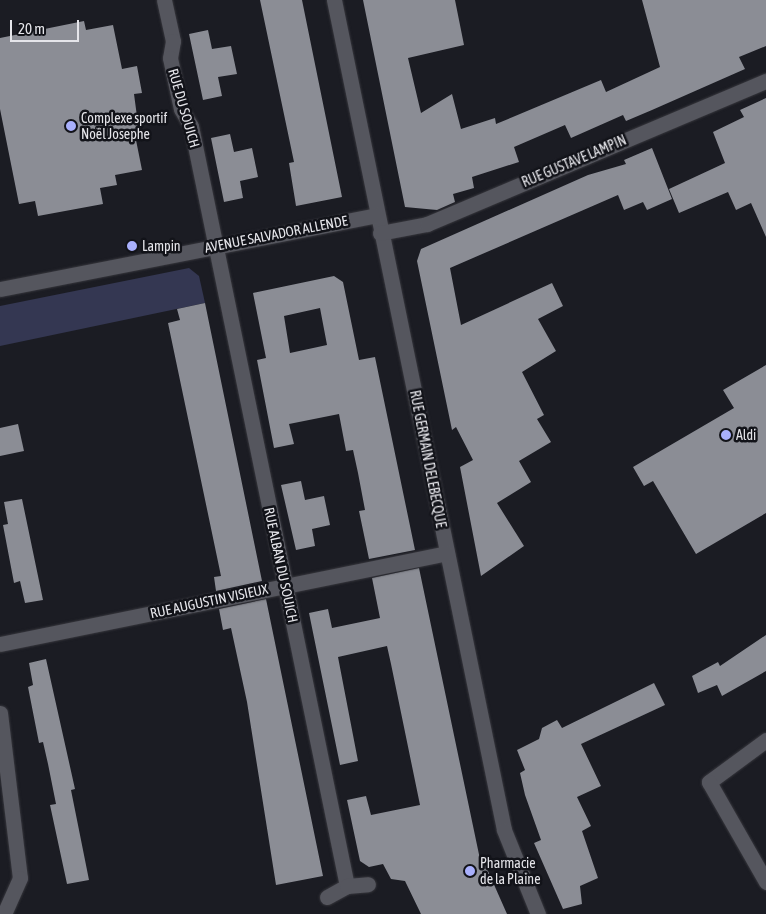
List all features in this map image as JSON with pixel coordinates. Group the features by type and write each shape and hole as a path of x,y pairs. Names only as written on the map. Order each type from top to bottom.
{"street":[{"name":"RUE DU SOUICH","path":"164,0 173,41 172,67 181,109 191,126 216,245"},
{"name":"RUE GERMAIN DELEBECQUE","path":"334,0 376,216 507,838 538,914"},
{"name":"RUE GUSTAVE LAMPIN","path":"380,233 427,224 766,81"},
{"name":"AVENUE SALVADOR ALLENDE","path":"0,289 216,245 376,216"},
{"name":"RUE ALBAN DU SOUICH","path":"216,245 347,886"},
{"name":"RUE AUGUSTIN VISIEUX","path":"0,644 251,594 285,583 296,585 446,553"},
{"path":"0,713 20,878 4,914"},
{"path":"766,740 709,782 766,882"},
{"path":"327,897 347,886 368,884"}],"shaded area":[{"path":"189,268 199,276 205,303 0,346 0,306"}],"building":[{"path":"260,0 302,0 342,197 296,206 289,163 294,162"},
{"path":"363,0 455,0 464,45 408,58 421,113 452,94 461,129 495,118 496,124 601,80 606,92 660,67 642,0 766,0 766,46 739,57 745,69 626,121 623,115 571,138 565,125 514,147 519,162 472,177 474,188 453,194 455,202 437,210 405,207"},
{"name":"Complexe sportif Noël Josephe","path":"84,21 86,30 113,25 122,69 137,66 142,93 134,94 140,139 136,140 142,170 115,175 117,185 100,188 103,204 38,216 35,201 19,204 0,109 0,38"},
{"path":"208,30 212,49 231,46 237,74 218,77 222,96 203,100 189,34"},
{"path":"766,98 766,237 751,203 736,210 728,192 679,213 669,189 725,163 713,132 744,117 740,110"},
{"path":"230,134 234,152 252,148 258,177 240,181 243,198 224,202 211,138"},
{"path":"652,148 672,199 647,210 643,202 624,210 618,195 450,268 461,325 552,283 563,306 538,319 556,351 522,372 544,415 537,419 551,442 519,461 531,482 497,503 524,546 481,576 460,467 473,460 456,427 452,430 417,261 421,249 588,175 626,164 624,160"},
{"path":"334,276 343,282 359,360 375,357 415,550 369,559 359,511 365,510 358,473 353,450 346,451 339,414 289,424 294,444 274,448 257,360 266,358 253,293","holes":["320,308 327,345 290,353 284,316"]},
{"path":"205,303 262,581 216,591 214,577 221,576 168,323 180,320 177,309"},
{"name":"Aldi","path":"766,365 766,513 696,554 653,481 644,486 633,467 734,408 723,390"},
{"path":"18,424 24,451 0,456 0,428"},
{"path":"301,481 305,500 324,496 330,525 312,529 315,546 296,550 281,485"},
{"path":"22,499 43,600 25,603 20,581 14,583 3,525 8,524 4,502"},
{"path":"419,568 481,864 484,862 507,914 421,914 405,881 391,879 383,864 369,867 360,861 347,800 366,796 371,815 420,805 387,646 338,657 358,761 340,765 309,613 328,609 332,628 380,618 372,578"},
{"path":"266,599 323,876 276,885 247,702 231,628 223,630 219,609"},
{"path":"766,635 766,671 722,696 717,685 698,693 692,676 718,662 720,666"},
{"path":"46,659 75,789 71,790 89,880 67,884 50,805 56,804 43,742 39,743 28,687 33,685 29,663"},
{"path":"654,683 665,705 581,744 601,786 577,797 591,826 582,831 598,878 580,886 582,904 563,909 534,843 541,840 525,795 520,773 525,770 517,750 539,739 542,728 557,720 562,728"}],"place":[{"name":"Complexe sportif Noël Josephe","path":"71,126"},
{"name":"Lampin","path":"132,246"},
{"name":"Aldi","path":"726,435"},
{"name":"Pharmacie de la Plaine","path":"470,871"}]}
